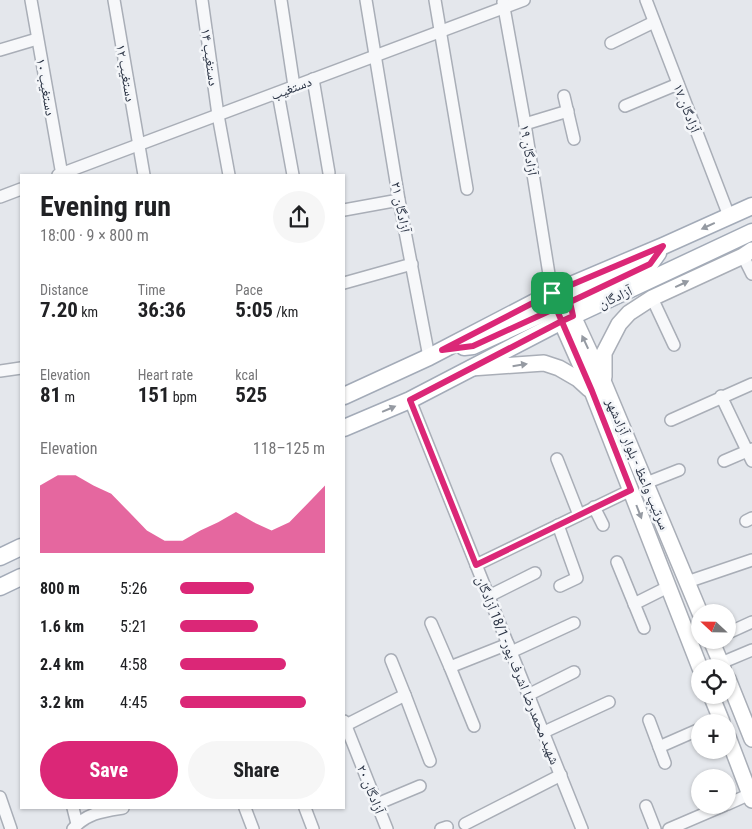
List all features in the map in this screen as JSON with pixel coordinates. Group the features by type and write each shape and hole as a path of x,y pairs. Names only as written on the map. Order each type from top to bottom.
{"main road":[{"name":"آزادگان","path":"345,428 410,400 471,368 562,308 663,246 752,206"},
{"name":"آزادگان","path":"345,396 435,354 562,308 752,232"},
{"path":"471,368 544,363 598,386 604,353 619,324 629,313 652,298 748,253"},
{"name":"سرتیپ واعظ - بلوار آزادشهر","path":"562,308 646,483 696,604"},
{"name":"سرتیپ واعظ - بلوار آزادشهر","path":"598,386 631,490 696,659"},
{"path":"0,557 20,547"},
{"path":"0,586 20,577"},
{"path":"736,699 752,739"},
{"path":"736,758 751,797"}],"street":[{"name":"دستغیب ۱۰","path":"31,0 61,174"},
{"name":"دستغیب ۱۲","path":"114,0 144,174"},
{"name":"دستغیب ۱۴","path":"202,0 218,115 230,174"},
{"path":"281,0 294,86"},
{"name":"۲۱ آزادگان","path":"366,0 399,200 412,264 435,354"},
{"path":"434,0 467,189"},
{"name":"دستغیب","path":"64,174 439,32 503,4 524,0"},
{"name":"۱۷ آزادگان","path":"647,0 729,216"},
{"name":"۱۹ آزادگان","path":"503,4 562,308"},
{"path":"611,43 654,22"},
{"path":"0,50 38,39"},
{"path":"313,79 329,173"},
{"path":"625,106 678,84"},
{"path":"278,92 293,174"},
{"path":"564,96 574,139"},
{"path":"525,124 568,111"},
{"path":"0,197 20,189"},
{"path":"345,210 399,200"},
{"path":"748,253 752,274"},
{"path":"345,283 412,264"},
{"path":"652,298 674,345"},
{"path":"0,371 20,368"},
{"path":"671,420 721,396 752,384"},
{"path":"721,396 750,454 724,462"},
{"name":"شهید محمدرضا اشرف پور- 18/1 آزادگان","path":"410,400 582,829"},
{"path":"555,459 579,514"},
{"path":"646,483 679,470"},
{"path":"476,565 631,490"},
{"path":"594,507 603,525"},
{"path":"558,525 577,578 560,586"},
{"path":"687,582 752,560"},
{"path":"617,562 644,628"},
{"path":"488,596 535,573"},
{"path":"634,604 668,586"},
{"path":"736,629 752,622"},
{"path":"431,623 474,726"},
{"path":"450,667 509,648 574,623"},
{"path":"734,659 752,650"},
{"path":"391,660 430,761"},
{"path":"528,694 574,672"},
{"path":"345,724 405,695"},
{"path":"544,732 609,702"},
{"path":"649,720 665,763"},
{"name":"۲۰ آزادگان","path":"345,726 387,829"},
{"path":"659,747 691,733"},
{"path":"465,824 560,775"},
{"path":"377,804 420,786"},
{"path":"0,797 11,829"},
{"path":"736,801 751,797"},
{"path":"646,806 655,829"},
{"path":"73,809 75,826 97,812 116,809"},
{"path":"245,809 253,829"},
{"path":"305,809 313,829"},
{"path":"669,829 703,814"}],"route":[{"path":"552,293 442,350 473,346 556,308 560,322 592,391 631,490 476,565 410,400 560,322 573,316 570,302 650,264 663,246 552,293"}]}
